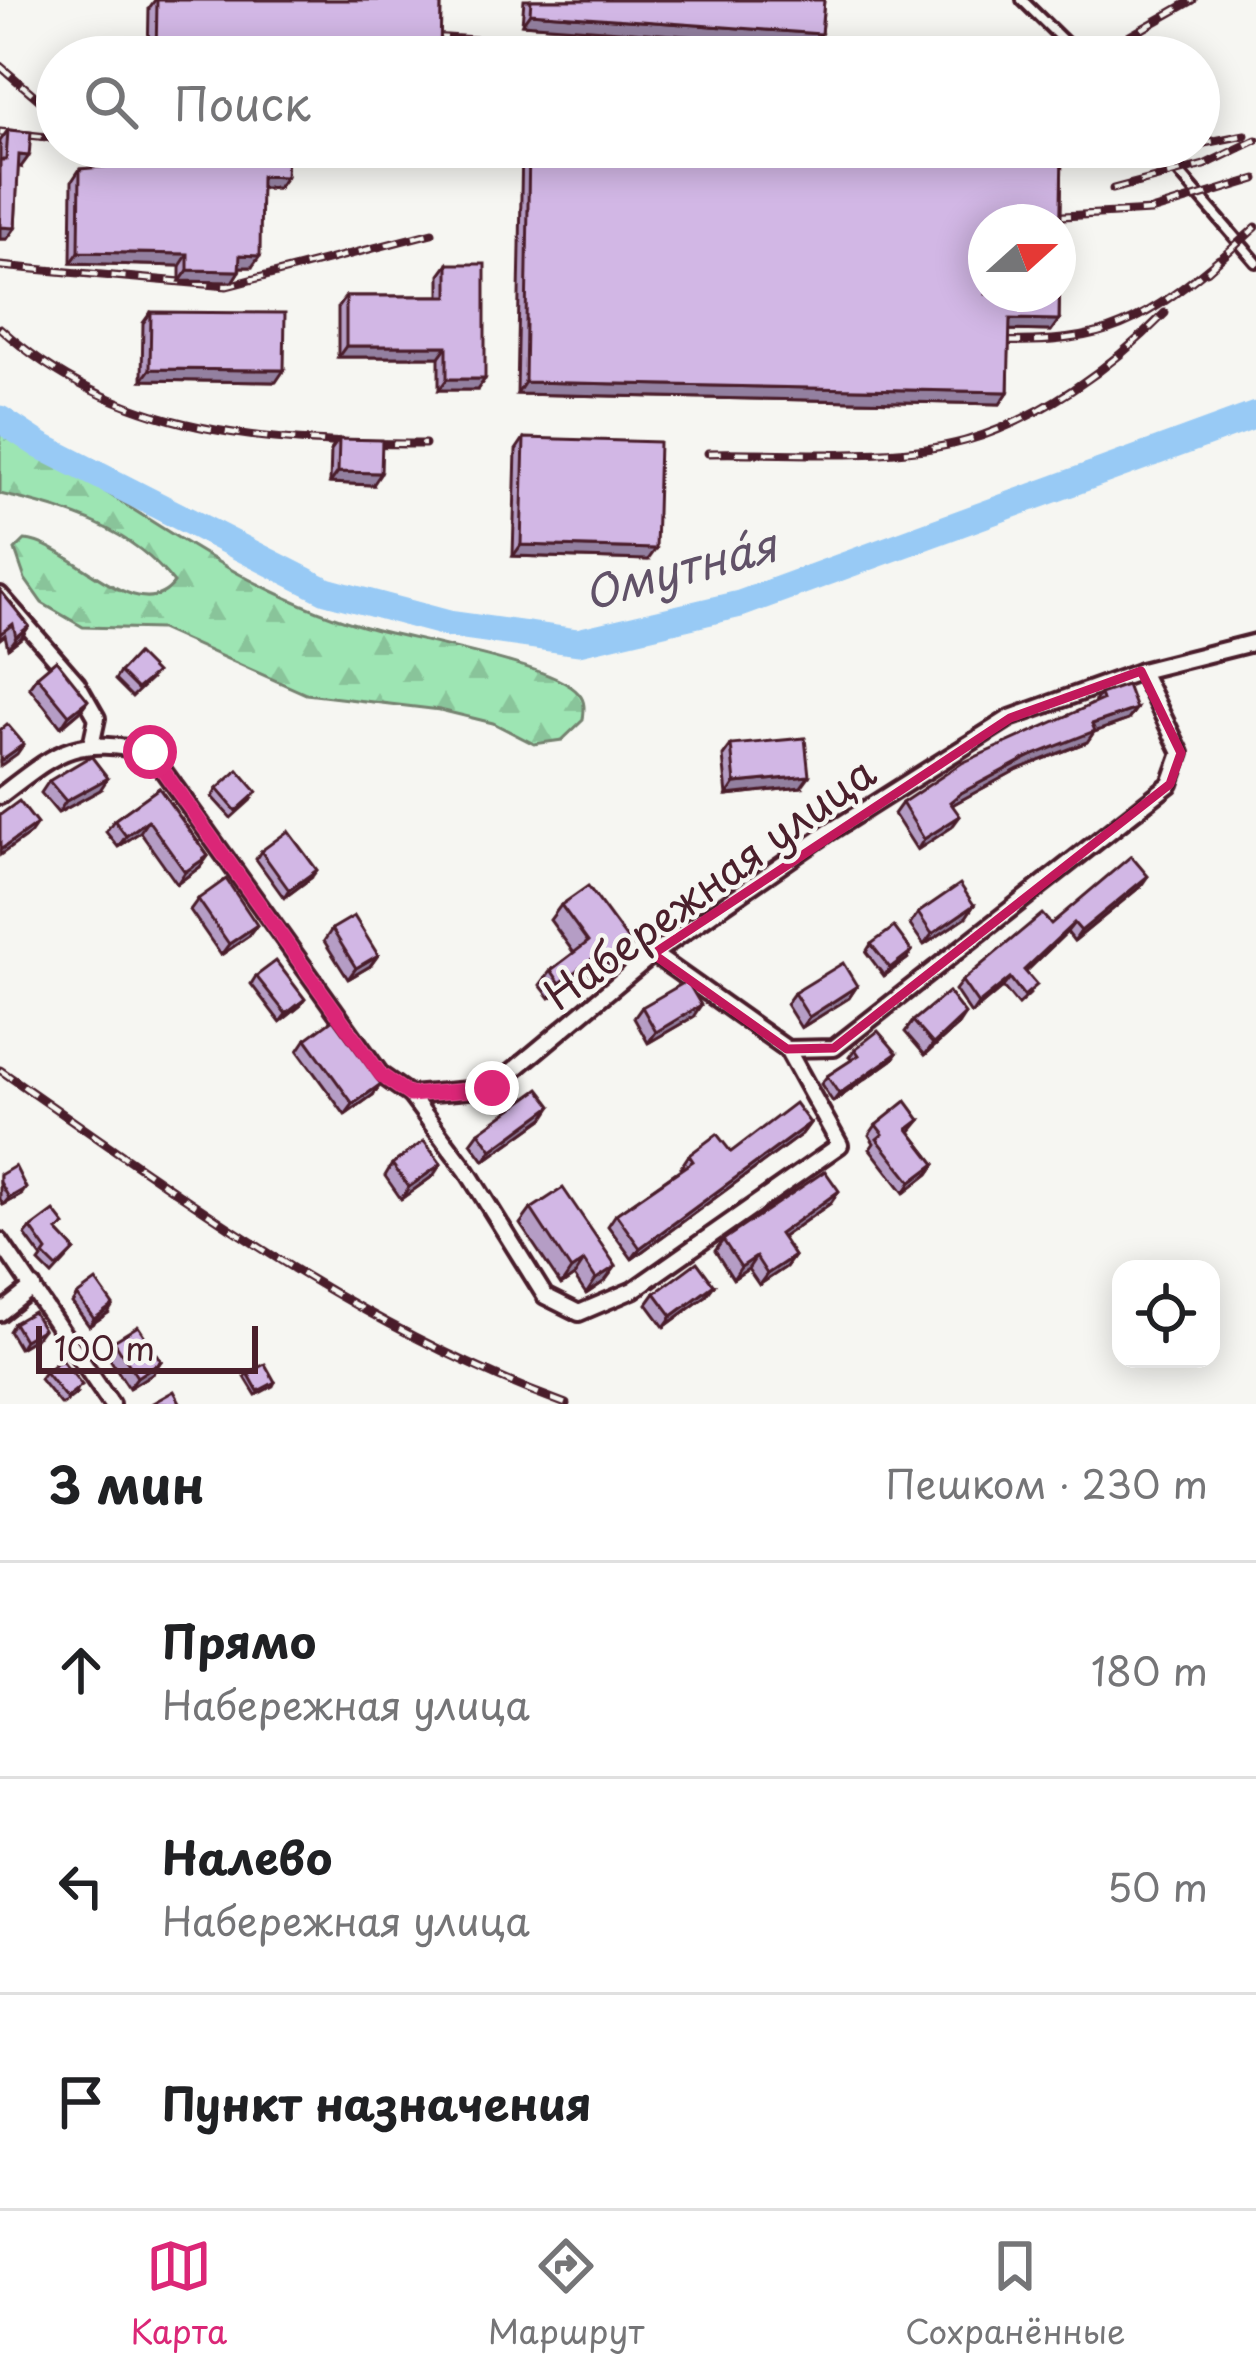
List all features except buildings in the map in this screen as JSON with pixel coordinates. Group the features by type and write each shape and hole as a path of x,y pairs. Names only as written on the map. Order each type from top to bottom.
{"street":[{"path":"0,595 77,683 98,718 91,746"},
{"name":"Набережная улица","path":"410,1095 492,1088 653,954 828,832 1010,718 1141,671 1256,642"},
{"path":"787,1048 834,1048 1170,784 1181,753 1141,671"},
{"path":"0,796 60,749 110,743 150,752 381,1075 410,1095 467,1172 545,1296 579,1313 633,1290 840,1145 787,1048 653,954"},
{"path":"0,1241 111,1404"},
{"path":"0,1313 33,1287"}],"lane":[{"path":"1022,0 1059,36"},
{"path":"1175,168 1256,262"}],"highlighted area":[{"path":"1141,671 1181,753 1170,784 834,1048 787,1049 653,954 1010,718"}],"green space":[{"path":"0,429 266,588 362,626 512,663 565,683 581,697 583,720 562,740 534,744 493,723 440,710 306,694 160,629 83,627 42,603 25,579 15,550 25,540 42,544 102,580 142,597 159,595 174,583 118,535 49,506 0,494"}],"waterway":[{"name":"Омутна́я","path":"0,419 41,446 326,591 449,624 578,642 740,604 1256,415"}],"railway":[{"path":"1130,36 1193,0"},
{"path":"405,35 419,36"},
{"path":"0,66 36,97"},
{"path":"0,132 36,136"},
{"path":"1220,140 1245,135"},
{"path":"1220,157 1256,140"},
{"path":"1113,189 1193,168"},
{"path":"1076,215 1151,211 1256,179"},
{"path":"1207,271 1256,227"},
{"path":"0,266 227,286 432,233"},
{"path":"979,341 1052,340 1109,329 1160,304 1219,259"},
{"path":"708,453 871,453 965,441 1020,420 1073,390 1165,313"},
{"path":"0,328 47,365 147,413 255,436 425,444"},
{"path":"0,1070 204,1211 343,1298 489,1373 566,1404"}],"route":[{"path":"150,752 381,1075 410,1095 492,1088"}]}
